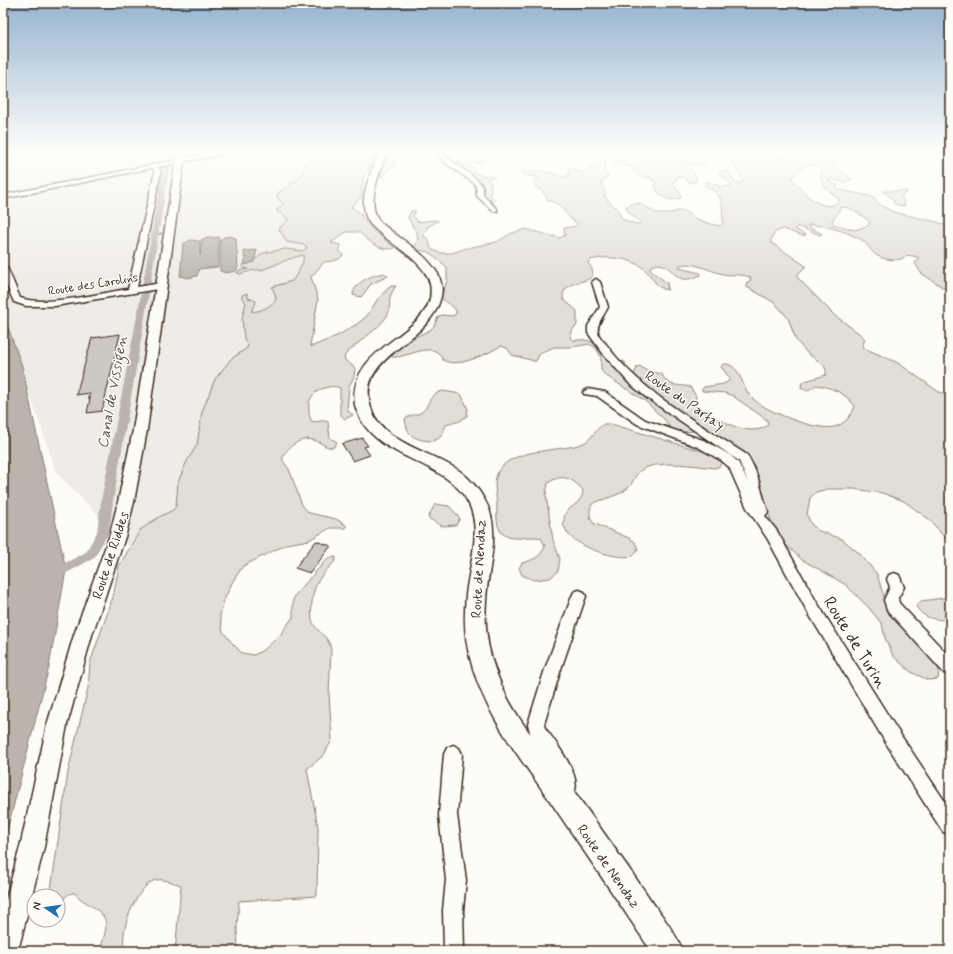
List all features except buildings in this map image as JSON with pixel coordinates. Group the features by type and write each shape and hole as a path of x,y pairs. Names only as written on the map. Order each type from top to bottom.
{"main road":[{"name":"Route de Nendaz","path":"369,198 368,210 370,216 377,225 428,269 435,282 436,295 432,308 423,321 409,334 383,353 371,366 361,386 363,406 370,421 385,438 446,470 470,490 479,505 482,515 483,531 476,594 475,626 480,659 491,688 500,705 665,950"}],"street":[{"path":"132,289 152,198"},
{"name":"Route de Riddes","path":"5,951 32,847 59,718 83,635 118,534 126,502 140,430 173,198"},
{"path":"482,198 495,210"},
{"name":"Route des Carolins","path":"3,267 16,300 26,303 55,303 132,289 161,286"},
{"name":"Route du Parfay","path":"596,282 604,307 593,326 595,336 607,353 638,386 743,458 748,464 753,478 757,498 764,517 761,520"},
{"name":"Route de Turin","path":"588,392 601,394 641,422 692,440 712,449 734,465 748,498 772,535 799,585 878,714 950,825"},
{"path":"894,579 897,587 891,594 890,599 895,610 950,668"},
{"path":"560,794 567,788 567,782 560,767 537,731 536,724 552,669 579,596"},
{"path":"453,754 448,815 456,880 453,910 454,951"}],"shaded area":[{"path":"3,198 278,198 283,204 280,206 281,214 288,218 279,229 287,242 304,245 307,247 302,251 290,250 257,257 249,263 248,269 238,271 240,274 254,270 262,270 289,259 304,255 301,269 292,281 272,289 276,300 264,309 256,312 251,311 256,303 248,298 245,300 246,303 242,318 248,344 247,348 231,359 200,432 197,445 187,461 176,493 176,506 173,510 135,536 129,547 56,472 3,314"},
{"path":"277,198 361,198 351,207 361,213 361,216 372,229 395,248 385,249 371,243 359,232 346,232 331,243 341,245 338,251 343,255 337,260 324,262 311,277 318,299 310,346 339,335 357,324 367,316 379,297 391,286 396,286 391,295 389,312 387,316 378,326 345,355 344,359 355,368 354,377 349,386 347,410 353,415 345,419 340,414 340,388 338,387 332,386 319,390 310,401 309,410 311,421 328,422 330,438 337,442 334,447 328,447 308,439 296,443 283,455 283,461 289,469 302,505 309,513 336,519 346,525 346,528 330,528 309,540 287,544 243,566 233,581 224,600 220,616 223,632 233,644 242,653 254,655 265,649 280,635 293,617 293,600 296,594 328,558 336,557 335,561 322,575 316,585 312,605 312,622 327,639 331,650 329,694 332,740 324,755 307,769 318,827 317,896 239,901 237,927 238,951 174,951 181,885 163,880 156,880 142,890 133,905 125,928 124,951 100,951 106,930 105,919 102,915 79,898 75,893 66,896 66,888 51,888 68,772 88,688 90,663 113,597 119,566 140,530 159,517 173,510 176,506 178,482 187,461 197,445 202,412 215,379 231,359 247,348 248,344 244,339 242,318 246,303 242,298 242,295 247,293 248,298 255,300 256,303 251,311 258,311 271,305 276,300 272,287 292,281 302,265 303,255 262,270 254,270 240,274 237,273 238,271 248,269 242,267 242,265 256,259 263,253 285,249 302,251 306,249 307,247 304,245 287,242 279,229 288,219 277,211 277,209 283,204"},
{"path":"485,198 493,198 495,200 488,200"},
{"path":"547,198 606,198 617,209 621,217 631,223 639,224 640,222 628,211 626,207 635,203 643,205 661,214 684,211 694,218 721,226 723,224 720,198 810,198 819,203 832,205 839,202 837,198 873,198 878,204 893,212 937,222 950,227 950,292 921,273 915,263 918,257 907,255 904,258 896,260 882,258 875,254 862,240 836,229 808,225 808,227 822,234 820,235 797,226 796,230 806,235 802,236 784,229 775,232 770,242 806,266 797,275 798,278 834,315 865,339 863,344 864,348 898,363 939,392 950,395 950,544 930,520 904,501 882,493 854,489 828,489 816,492 810,498 807,515 811,524 819,531 842,539 859,553 877,574 888,610 932,658 939,670 938,679 928,680 911,672 893,656 885,638 882,624 869,608 846,585 801,559 785,544 775,529 761,497 741,462 716,435 707,430 682,432 674,431 645,401 605,375 601,370 601,357 595,347 589,344 572,347 554,347 540,353 536,361 512,355 507,348 501,346 488,353 464,362 456,363 443,360 439,354 434,351 427,350 392,357 391,354 404,342 430,330 434,326 438,317 442,315 452,316 456,314 456,311 451,305 444,301 441,297 447,281 447,267 429,252 413,249 418,241 417,233 408,218 411,211 416,211 413,216 418,222 438,221 427,227 427,230 423,236 428,239 431,249 440,253 452,253 467,248 497,242 510,234 526,229 560,238 565,235 564,228 576,226 578,224 571,219 559,205 548,200","holes":["840,207 852,209 869,221 870,225 855,230 833,224 832,222 838,214","601,258 623,259 634,262 646,271 657,285 668,290 667,283 651,271 650,267 661,264 683,279 690,279 701,275 700,273 679,268 680,265 685,264 696,265 723,274 751,278 750,281 746,283 747,287 775,303 788,318 796,340 807,353 824,365 826,375 802,382 801,388 809,390 817,385 838,392 851,401 855,406 852,413 844,422 834,427 815,426 790,419 767,408 751,397 737,371 729,364 723,364 721,367 730,380 724,384 704,387 702,391 725,393 733,396 767,420 768,425 760,429 751,430 732,426 698,408 695,405 696,396 690,387 674,385 667,382 662,374 645,370 640,366 637,367 631,384 627,383 620,373 626,366 625,362 607,356 592,342 585,340 574,340 570,338 573,329 577,325 577,311 563,299 564,293 569,286 589,279 593,276 592,269 588,263 590,260"]},
{"path":"665,198 681,198 681,198 670,200"},
{"path":"891,198 902,198 905,205 903,206 895,204"},
{"path":"230,236 236,238 238,267 236,271 226,273 220,271 220,240 224,237"},
{"path":"219,237 218,267 199,269 197,276 187,278 180,276 183,244 191,240 200,241 200,255 202,239"},
{"path":"257,250 254,262 245,265 244,251"},
{"path":"384,273 388,276 371,284 361,297 353,295 354,290 364,280 374,275"},
{"path":"3,314 22,366 66,570 49,667 3,847"},
{"path":"443,391 461,394 468,409 467,416 460,421 446,425 438,439 432,441 424,440 411,435 405,419 409,416 420,413 426,408 434,395"},
{"path":"604,424 611,424 715,455 720,458 722,462 720,466 715,468 663,464 644,468 635,476 630,486 624,491 592,504 590,514 593,523 635,542 638,549 633,556 626,557 608,555 599,552 574,540 569,535 563,524 565,514 579,501 583,490 575,482 567,478 558,478 553,480 548,483 546,495 553,540 560,559 558,571 550,578 534,580 522,575 519,568 522,563 536,558 545,546 541,538 512,538 507,537 500,531 497,520 495,480 501,467 510,460 522,455 584,443"},
{"path":"435,504 449,506 460,518 456,525 442,526 428,518"},
{"path":"950,597 950,620 930,618 922,614 916,606 921,601"}],"waterway":[{"name":"Canal de Vissigen","path":"52,576 90,555 103,532 107,501 161,198"},
{"name":"Canal de Vissigen","path":"154,236 162,233"}]}
